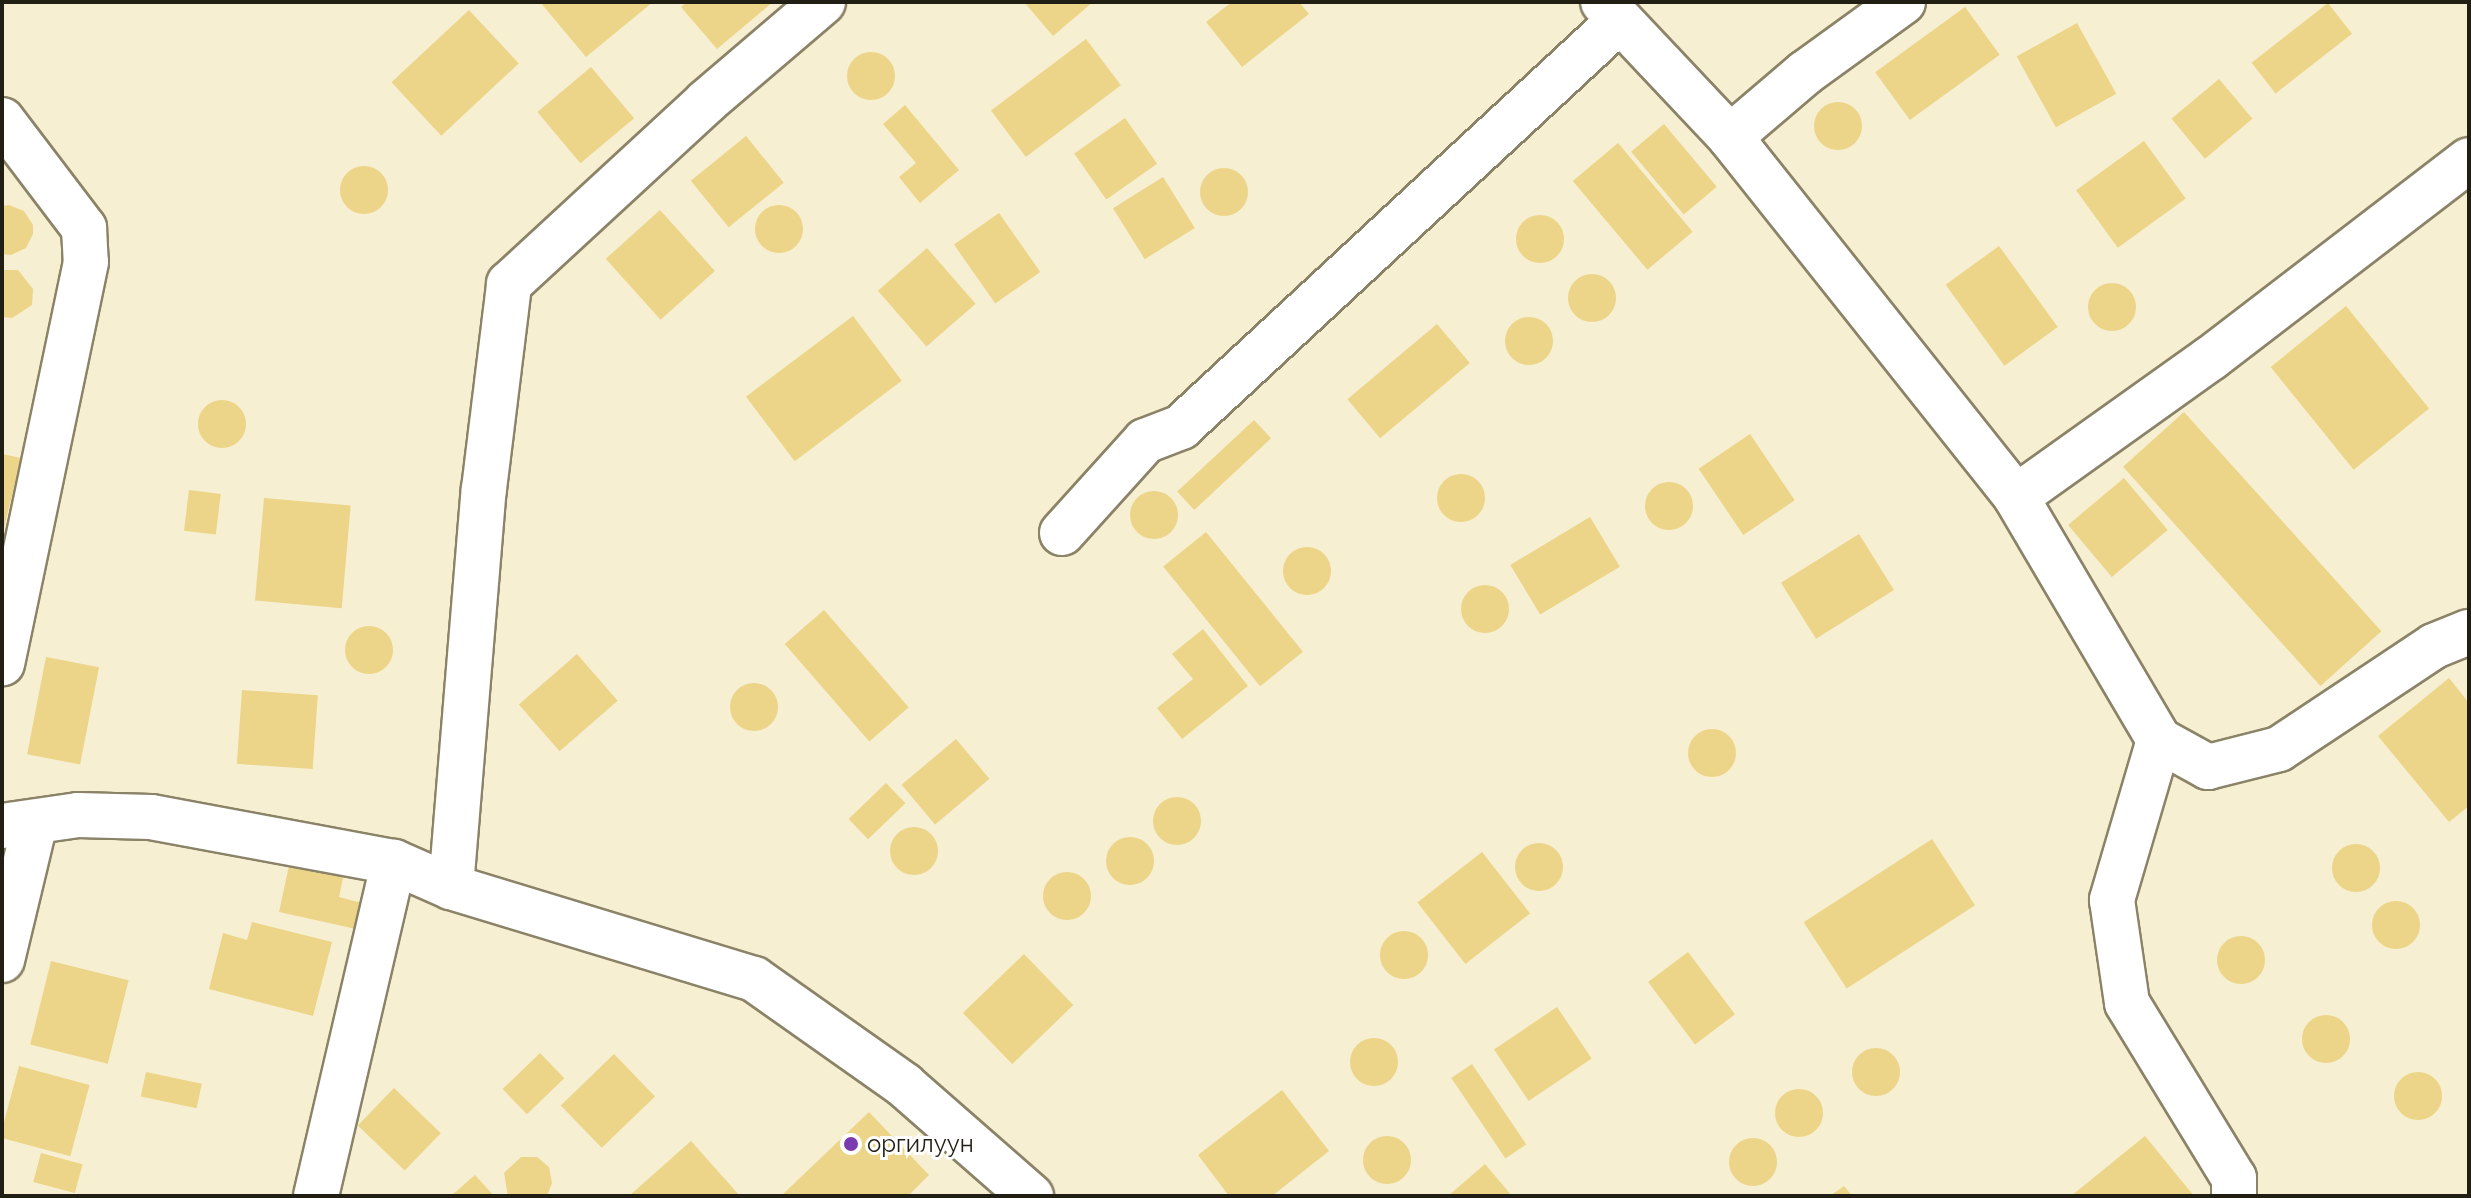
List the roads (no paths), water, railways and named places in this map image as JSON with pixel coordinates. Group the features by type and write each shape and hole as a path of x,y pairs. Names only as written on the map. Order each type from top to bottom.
{"street":[{"path":"451,887 484,489 509,284 706,102 823,2"},
{"path":"1730,137 1805,73 1903,2"},
{"path":"1062,533 1145,441 1181,427 1610,12 1730,137 2016,497 2159,740 2208,767 2279,749 2434,646 2469,632"},
{"path":"2,120 84,228 86,262 2,663"},
{"path":"2016,497 2211,358 2469,160"},
{"path":"2159,740 2112,900 2127,1003 2234,1178 2234,1196"},
{"path":"2,960 18,825 78,815 151,817 394,862 451,887 754,979 904,1085 1031,1196"},
{"path":"316,1196 394,862"}],"place":[{"name":"оргилуун","path":"851,1144"}]}
